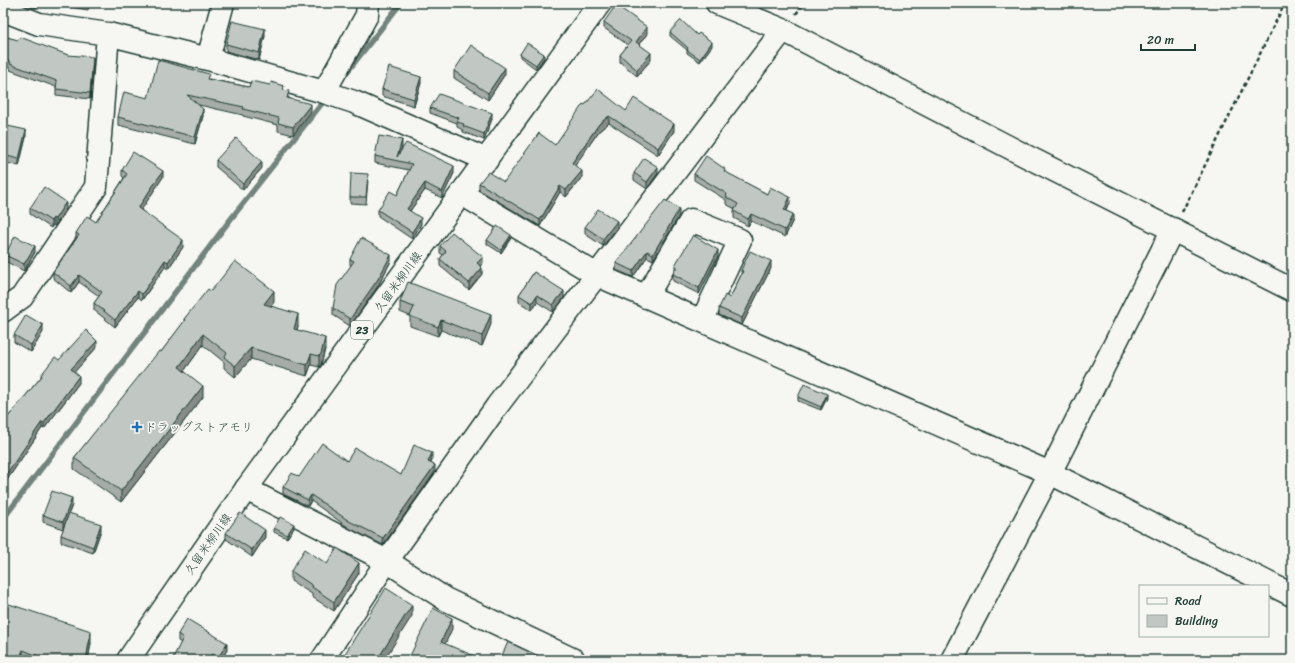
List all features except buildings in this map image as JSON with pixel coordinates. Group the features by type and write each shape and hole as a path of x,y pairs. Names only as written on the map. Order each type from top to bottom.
{"street":[{"path":"208,59 223,3"},
{"path":"324,92 366,15 368,3"},
{"name":"久留米柳川線","path":"128,660 246,489 600,3"},
{"path":"717,3 783,30 1017,151 1292,290"},
{"path":"3,10 38,24 108,34 208,59 324,92 354,102 487,160"},
{"path":"322,660 387,561 497,406 783,30"},
{"path":"3,311 22,297 96,187 108,34"},
{"path":"462,194 597,275 1050,473 1292,595"},
{"path":"646,297 691,220 740,240 702,321"},
{"path":"952,660 1050,473 1173,229"},
{"path":"246,489 387,561 445,599 574,660"}],"path":[{"path":"1173,229 1285,3"}],"waterway":[{"path":"347,72 401,3"},
{"path":"3,519 230,220 327,97"}],"place":[{"name":"ドラッグストアモリ","path":"137,427"}]}
